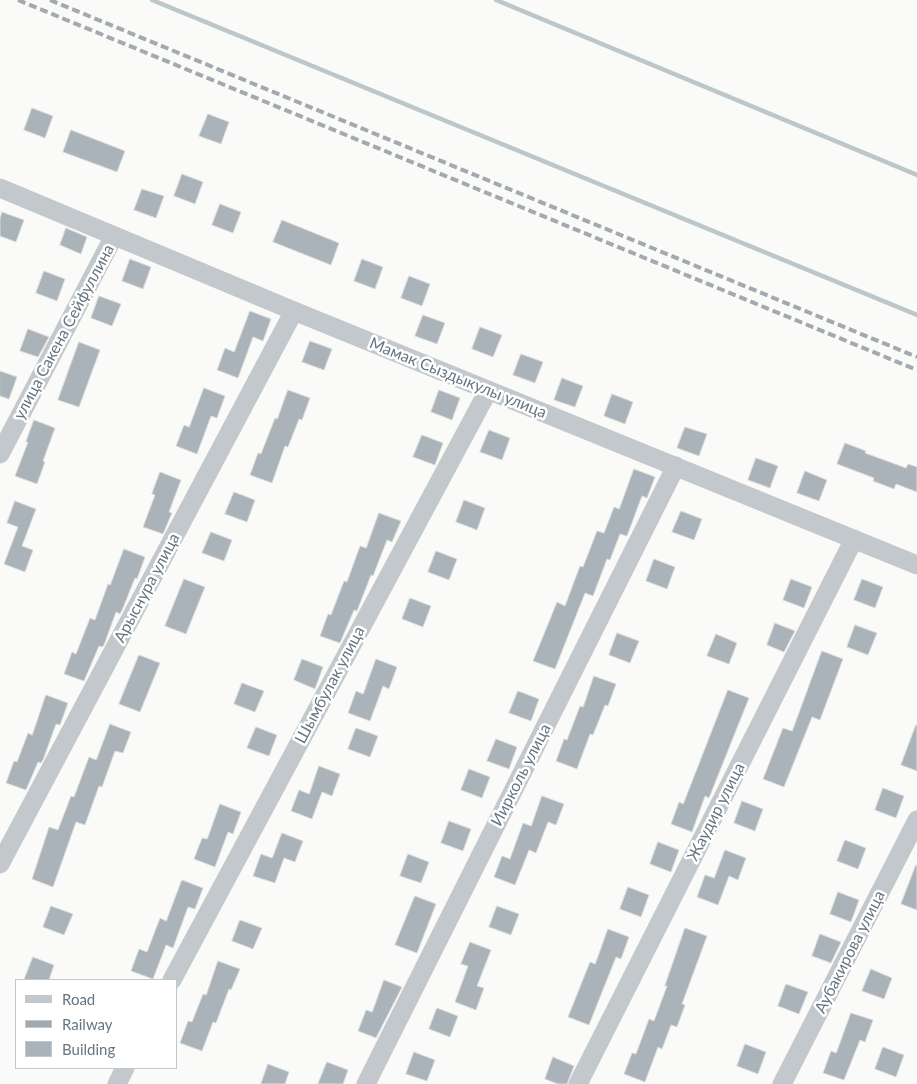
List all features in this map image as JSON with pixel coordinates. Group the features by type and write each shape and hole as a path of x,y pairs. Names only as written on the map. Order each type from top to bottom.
{"street":[{"name":"Мамак Сыздыкулы улица","path":"0,188 488,391 917,565"},
{"name":"улица Сакена Сейфуллина","path":"0,454 114,236"},
{"name":"Арыснура улица","path":"0,864 294,311"},
{"name":"Шымбулак улица","path":"173,979 488,391"},
{"name":"Иирколь улица","path":"366,1084 676,466"},
{"name":"Жаудир улица","path":"578,1084 854,539"},
{"name":"Аубакирова улица","path":"782,1084 917,820"},
{"path":"117,1084 124,1069"}],"building":[{"path":"32,108 53,116 45,138 24,130"},
{"path":"208,114 229,122 221,144 199,136"},
{"path":"71,130 125,151 117,172 63,152"},
{"path":"182,174 203,182 195,204 174,196"},
{"path":"142,189 164,196 156,218 134,210"},
{"path":"220,204 241,212 233,233 212,225"},
{"path":"2,212 24,220 16,242 0,236"},
{"path":"282,220 339,243 331,265 273,242"},
{"path":"66,228 87,237 81,254 60,245"},
{"path":"130,259 151,267 143,289 122,281"},
{"path":"362,259 383,267 375,289 354,281"},
{"path":"44,271 65,279 57,301 36,293"},
{"path":"409,276 430,284 422,306 401,298"},
{"path":"99,296 121,304 112,326 91,318"},
{"path":"250,311 271,319 263,341 253,337 238,378 217,370 225,348 234,352"},
{"path":"423,315 445,323 437,344 415,336"},
{"path":"480,327 502,335 493,357 472,349"},
{"path":"28,329 49,337 38,357 20,351"},
{"path":"310,341 332,349 324,370 302,362"},
{"path":"79,342 100,350 79,407 58,400"},
{"path":"521,354 543,362 535,383 513,375"},
{"path":"0,371 17,377 9,399 0,396"},
{"path":"562,378 583,386 575,407 554,400"},
{"path":"204,388 225,396 217,418 211,416 197,454 176,446 184,425 189,427"},
{"path":"288,390 310,398 302,420 299,419 288,447 285,446 272,483 250,475 258,453 261,454 275,418 277,419"},
{"path":"439,390 460,398 452,420 431,412"},
{"path":"612,394 633,402 625,424 604,416"},
{"path":"34,420 55,428 37,484 15,476"},
{"path":"685,427 707,434 699,456 677,448"},
{"path":"489,430 510,438 502,460 480,452"},
{"path":"422,435 443,443 435,465 413,457"},
{"path":"845,443 866,451 865,453 906,468 908,464 917,467 917,492 896,484 894,489 873,481 874,478 837,464"},
{"path":"756,458 778,466 770,488 748,480"},
{"path":"634,469 655,477 647,498 642,496 627,536 620,534 610,560 607,559 593,596 585,593 555,669 533,661 557,602 565,606 580,566 583,567 597,531 604,533 614,507 619,509"},
{"path":"805,471 827,480 819,501 797,493"},
{"path":"160,472 181,480 169,512 172,513 163,534 143,527 155,495 152,494"},
{"path":"234,492 255,500 247,522 225,514"},
{"path":"464,500 485,508 477,530 456,522"},
{"path":"15,501 36,509 22,546 33,550 25,572 4,564 18,527 7,523"},
{"path":"681,511 702,519 694,540 672,532"},
{"path":"379,513 401,521 392,542 387,540 373,576 371,575 357,611 354,610 340,643 320,636 328,614 331,615 344,581 347,582 360,546 366,548"},
{"path":"211,532 232,540 224,561 202,553"},
{"path":"124,549 145,557 137,579 135,578 120,614 116,612 104,645 102,647 99,646 84,681 64,674 72,652 76,654 90,618 95,620 108,584 110,585"},
{"path":"436,551 457,559 449,580 428,572"},
{"path":"654,559 675,567 667,589 646,581"},
{"path":"184,579 205,587 186,634 165,626"},
{"path":"791,579 812,587 804,608 783,600"},
{"path":"862,579 883,587 875,608 854,600"},
{"path":"410,598 431,606 423,627 402,619"},
{"path":"775,623 795,631 784,652 767,645"},
{"path":"855,625 877,633 868,655 847,647"},
{"path":"617,633 639,641 630,663 609,655"},
{"path":"716,634 737,643 729,664 707,656"},
{"path":"822,651 843,659 820,720 812,717 784,787 763,779 783,728 792,731"},
{"path":"139,655 160,663 140,712 119,704"},
{"path":"302,659 323,667 315,689 294,680"},
{"path":"376,659 397,667 389,689 383,686 370,721 348,713 356,691 363,694"},
{"path":"594,676 616,684 608,706 605,705 593,735 590,734 577,769 556,761 564,739 567,740 580,706 583,707"},
{"path":"242,683 264,691 255,712 234,704"},
{"path":"728,690 749,698 709,798 705,796 692,832 671,824 679,802 683,804"},
{"path":"518,691 539,699 531,721 509,713"},
{"path":"46,695 68,703 60,725 56,724 43,760 41,763 38,762 26,790 6,783 14,761 17,762 28,733 32,735"},
{"path":"110,724 131,732 123,753 115,751 102,787 99,786 85,825 76,822 53,887 32,879 49,827 58,830 71,796 74,797 89,757 96,760"},
{"path":"917,725 917,771 901,765"},
{"path":"256,727 277,735 269,756 247,748"},
{"path":"356,728 378,736 370,757 348,749"},
{"path":"496,739 517,747 509,769 487,761"},
{"path":"319,766 340,774 332,796 322,792 312,819 291,811 299,790 309,794"},
{"path":"469,769 490,777 482,798 461,790"},
{"path":"883,788 904,796 896,818 875,810"},
{"path":"542,796 564,804 556,825 548,822 536,853 529,850 515,885 494,877 502,856 510,859 523,823 531,826"},
{"path":"742,801 763,809 755,831 734,823"},
{"path":"220,804 241,812 233,834 228,832 215,867 194,859 202,838 207,839"},
{"path":"449,821 471,829 463,851 441,843"},
{"path":"282,833 303,841 295,862 284,858 275,883 253,876 261,854 272,858"},
{"path":"845,840 866,848 858,869 837,861"},
{"path":"658,842 679,850 671,872 650,864"},
{"path":"725,850 746,858 738,880 729,876 718,905 697,897 705,875 714,878"},
{"path":"408,854 429,862 421,883 400,876"},
{"path":"917,865 917,910 901,904"},
{"path":"182,880 203,888 195,909 188,907 173,948 166,945 153,979 131,971 139,949 147,952 160,918 166,921"},
{"path":"628,887 649,895 641,917 620,909"},
{"path":"838,892 859,900 851,922 830,914"},
{"path":"415,896 436,904 417,953 395,945"},
{"path":"51,906 73,914 64,935 43,927"},
{"path":"497,906 519,914 511,935 489,927"},
{"path":"240,920 262,928 253,949 232,941"},
{"path":"685,928 707,936 682,1004 685,1005 677,1027 671,1025 662,1049 658,1047 645,1082 624,1074 632,1053 636,1054 649,1019 654,1021"},
{"path":"608,929 629,937 621,959 616,957 589,1025 568,1017 590,962 595,964"},
{"path":"820,934 841,942 831,963 812,956"},
{"path":"470,942 491,950 477,986 484,988 476,1010 455,1002 468,966 461,964"},
{"path":"33,957 54,965 49,979 24,979"},
{"path":"218,961 240,969 231,990 229,989 216,1023 213,1022 202,1051 180,1043 188,1021 192,1022 203,994 206,995"},
{"path":"871,969 892,978 884,999 862,991"},
{"path":"384,980 402,987 376,1038 358,1031 366,1010 372,1012"},
{"path":"786,984 808,992 799,1014 778,1006"},
{"path":"437,1008 458,1016 450,1037 429,1029"},
{"path":"851,1013 873,1020 865,1042 860,1040 844,1080 823,1073 831,1051 836,1053"},
{"path":"745,1044 766,1052 758,1074 737,1066"},
{"path":"883,1047 904,1055 896,1077 875,1069"},
{"path":"414,1052 435,1060 427,1081 406,1074"},
{"path":"553,1057 574,1066 567,1084 558,1084 545,1079"},
{"path":"327,1062 348,1070 343,1084 318,1084"},
{"path":"268,1064 289,1072 285,1084 261,1084"}],"waterway":[{"path":"152,0 917,315"},
{"path":"496,0 917,175"}],"railway":[{"path":"18,0 917,370"},
{"path":"50,0 917,357"}]}
